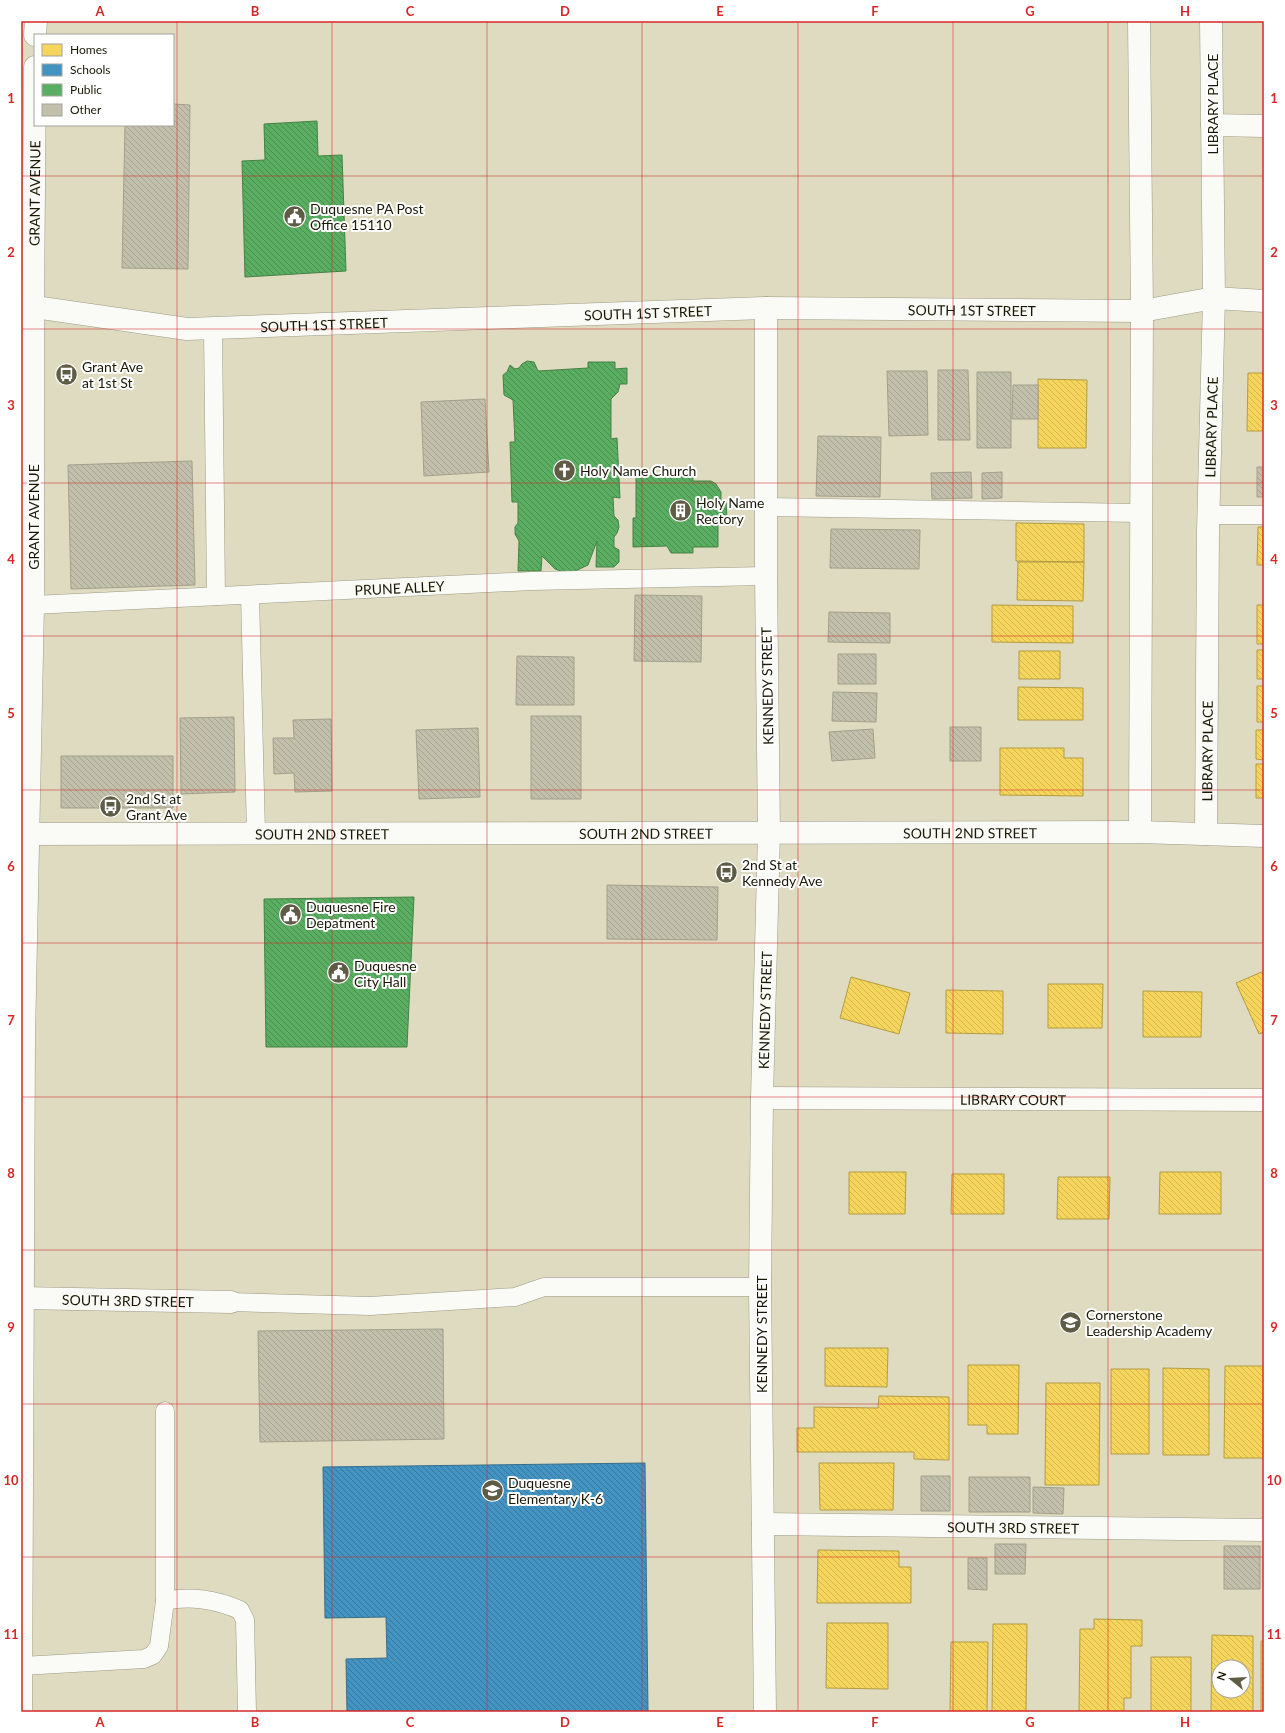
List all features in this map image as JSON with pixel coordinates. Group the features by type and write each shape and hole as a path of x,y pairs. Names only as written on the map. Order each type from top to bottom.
{"street":[{"path":"36,21 36,34"},
{"path":"1139,21 1142,311 1140,513 1140,832"},
{"name":"LIBRARY PLACE","path":"1206,834 1208,515 1214,298 1211,21"},
{"name":"GRANT AVENUE","path":"22,1712 21,1536 24,834 33,605 27,545 27,306 34,97"},
{"path":"1212,125 1264,126"},
{"name":"SOUTH 1ST STREET","path":"27,306 187,329 766,308 1142,311 1214,298 1264,301"},
{"name":"KENNEDY STREET","path":"765,1712 760,1287 762,1098 769,833 766,576 766,308"},
{"name":"SOUTH 2ND STREET","path":"24,834 1140,832 1264,836"},
{"name":"LIBRARY COURT","path":"762,1098 1264,1100"},
{"name":"SOUTH 3RD STREET","path":"23,1298 231,1302"},
{"name":"SOUTH 3RD STREET","path":"763,1524 1264,1530"}],"lane":[{"path":"213,328 216,596"},
{"path":"767,506 1140,513"},
{"path":"1208,515 1264,515"},
{"name":"PRUNE ALLEY","path":"33,605 532,581 766,576"},
{"path":"250,595 256,833"},
{"path":"231,1302 370,1306 515,1297 544,1287 760,1287"},
{"path":"22,1666 144,1660 153,1655 159,1646 164,1601 165,1411"},
{"path":"164,1601 175,1599 214,1600 240,1610 245,1620 247,1712"}],"building: Homes":[{"path":"1248,373 1264,373 1264,431 1247,431"},
{"path":"1038,379 1087,380 1086,448 1038,448"},
{"path":"1016,523 1084,524 1084,562 1016,561"},
{"path":"1258,527 1264,527 1264,565 1257,565"},
{"path":"1018,562 1084,562 1083,601 1017,600"},
{"path":"992,605 1073,606 1073,643 992,642"},
{"path":"1257,605 1264,605 1264,644 1257,644"},
{"path":"1257,650 1264,650 1264,679 1257,679"},
{"path":"1019,651 1060,651 1060,679 1019,679"},
{"path":"1257,686 1264,686 1264,722 1257,722"},
{"path":"1018,687 1083,688 1083,720 1018,720"},
{"path":"1256,730 1264,730 1264,760 1256,759"},
{"path":"1000,748 1064,748 1064,758 1083,758 1083,796 1000,795"},
{"path":"1256,764 1264,764 1264,798 1256,798"},
{"path":"1264,971 1264,1032 1259,1034 1236,983"},
{"path":"851,977 910,993 899,1034 840,1018"},
{"path":"1048,984 1103,984 1102,1028 1048,1028"},
{"path":"946,990 1003,991 1003,1034 946,1033"},
{"path":"1143,991 1202,992 1201,1037 1143,1037"},
{"path":"849,1172 906,1172 905,1214 849,1214"},
{"path":"1160,1172 1221,1172 1221,1214 1159,1214"},
{"path":"952,1174 1004,1174 1004,1214 951,1214"},
{"path":"1058,1177 1110,1177 1109,1219 1057,1219"},
{"path":"825,1348 888,1348 887,1387 825,1386"},
{"path":"968,1365 1019,1365 1018,1434 987,1434 987,1425 968,1425"},
{"path":"1225,1366 1264,1366 1264,1458 1224,1458"},
{"path":"1163,1368 1209,1369 1209,1455 1163,1455"},
{"path":"1111,1369 1149,1369 1149,1454 1111,1454"},
{"path":"1046,1383 1100,1383 1099,1485 1045,1485"},
{"path":"879,1396 949,1397 949,1460 914,1459 914,1452 797,1452 797,1428 814,1428 814,1407 878,1408"},
{"path":"819,1463 894,1463 893,1510 820,1510"},
{"path":"818,1550 899,1551 899,1567 911,1567 911,1603 817,1603"},
{"path":"1094,1619 1142,1620 1142,1646 1131,1646 1131,1698 1124,1698 1124,1712 1079,1712 1080,1629 1094,1629"},
{"path":"827,1623 888,1623 888,1689 826,1688"},
{"path":"993,1624 1027,1624 1026,1712 992,1712"},
{"path":"1212,1635 1253,1636 1253,1712 1211,1712 1211,1699 1251,1699 1251,1659 1212,1659"},
{"path":"1261,1641 1264,1641 1264,1712 1261,1712"},
{"path":"951,1642 988,1642 987,1712 950,1712"},
{"path":"1151,1657 1191,1657 1191,1712 1151,1712"}],"building: Schools":[{"path":"645,1463 648,1712 347,1712 346,1659 387,1658 386,1617 325,1618 323,1467"}],"building: Public":[{"name":"Duquesne PA Post Office 15110","path":"317,121 318,156 342,155 346,271 245,277 242,161 265,160 264,124"},
{"name":"Holy Name Church","path":"527,361 534,362 538,371 588,368 588,362 615,362 615,369 627,368 627,384 620,384 618,392 611,399 611,439 617,438 620,498 613,497 614,516 618,520 619,527 614,537 614,547 619,550 619,562 614,567 596,567 597,541 588,565 569,574 555,569 542,556 541,571 518,571 519,541 515,534 515,527 518,523 518,502 512,502 510,442 515,442 513,400 504,395 503,375 507,372 510,365 515,369 519,368"},
{"name":"Holy Name Rectory","path":"693,474 693,481 711,481 716,484 721,492 721,501 726,501 727,519 718,519 718,547 693,547 693,553 671,553 667,546 633,547 633,518 636,518 636,476"},
{"name":"Duquesne City Hall","path":"414,897 407,1047 266,1047 264,899"}],"building: Other":[{"path":"174,104 190,105 188,269 122,268 125,126 174,126"},
{"path":"938,370 968,370 970,440 938,440"},
{"path":"887,371 927,371 928,435 889,436"},
{"path":"977,372 1011,372 1011,448 977,448"},
{"path":"1013,385 1038,385 1038,419 1012,419"},
{"path":"485,399 489,472 424,476 421,402"},
{"path":"818,436 881,437 880,497 816,496"},
{"path":"192,461 195,585 71,589 68,465"},
{"path":"1257,467 1264,467 1264,497 1257,497"},
{"path":"971,472 972,498 932,499 931,473"},
{"path":"1002,472 1002,498 982,499 982,473"},
{"path":"831,529 920,530 919,569 830,568"},
{"path":"635,595 702,596 701,662 634,661"},
{"path":"829,612 890,613 890,643 828,642"},
{"path":"838,654 876,654 876,684 838,684"},
{"path":"517,656 574,657 574,705 516,705"},
{"path":"833,692 877,693 876,722 832,721"},
{"path":"531,716 581,716 581,799 531,799"},
{"path":"234,717 235,792 181,794 180,718"},
{"path":"331,719 332,791 295,792 294,773 274,774 273,738 294,738 293,720"},
{"path":"950,727 981,727 981,761 950,761"},
{"path":"478,728 480,797 419,799 416,730"},
{"path":"873,729 875,758 832,761 829,732"},
{"path":"61,756 173,756 173,808 61,808"},
{"path":"607,885 718,887 717,940 607,939"},
{"path":"443,1329 444,1439 260,1442 258,1331"},
{"path":"921,1476 950,1476 950,1511 921,1511"},
{"path":"969,1477 1030,1477 1030,1512 969,1512"},
{"path":"1033,1487 1064,1488 1063,1514 1033,1513"},
{"path":"995,1544 1026,1544 1025,1574 995,1574"},
{"path":"1224,1546 1260,1546 1260,1589 1224,1589"},
{"path":"968,1558 987,1558 987,1590 968,1589"}],"place":[{"name":"Duquesne PA Post Office 15110","path":"294,216"},
{"name":"Grant Ave at 1st St","path":"67,374"},
{"name":"Holy Name Church","path":"565,470"},
{"name":"Holy Name Rectory","path":"681,510"},
{"name":"2nd St at Grant Ave","path":"110,806"},
{"name":"2nd St at Kennedy Ave","path":"726,872"},
{"name":"Duquesne Fire Depatment","path":"291,914"},
{"name":"Duquesne City Hall","path":"338,973"},
{"name":"Cornerstone Leadership Academy","path":"1071,1322"},
{"name":"Duquesne Elementary K-6","path":"492,1490"}]}
